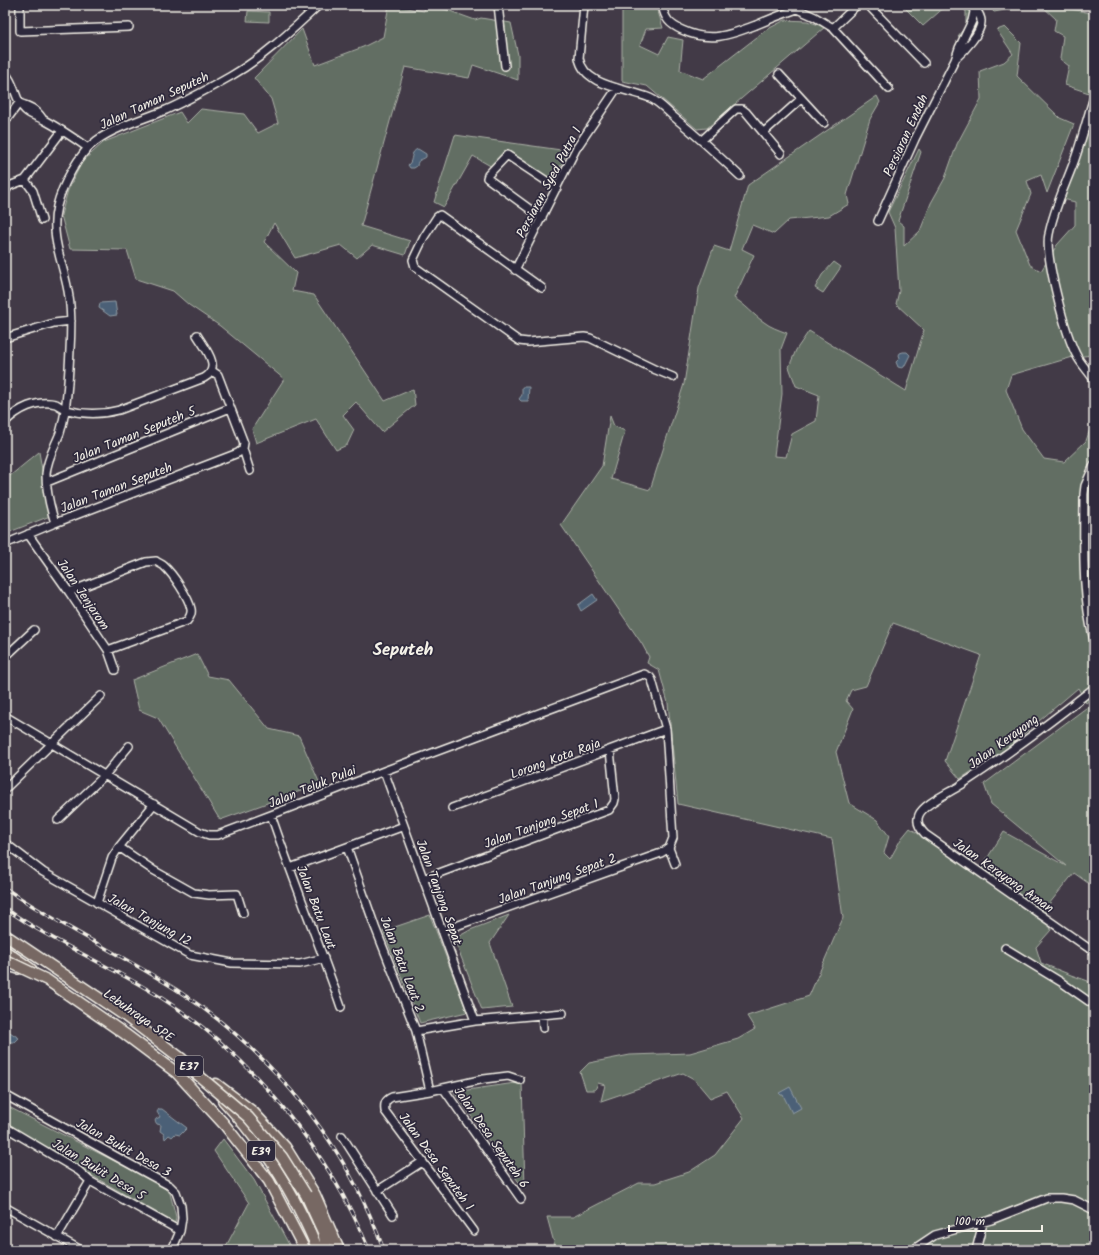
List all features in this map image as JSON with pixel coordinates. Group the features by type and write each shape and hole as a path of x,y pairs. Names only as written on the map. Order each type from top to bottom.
{"highway":[{"name":"E37","path":"5,935 124,1015 184,1062"},
{"name":"Lebuhraya SPE","path":"5,940 138,1028 184,1062 236,1116 280,1177 317,1250"},
{"name":"Lebuhraya SPE","path":"5,951 125,1034 177,1073 224,1124 269,1181 304,1250"},
{"name":"E37","path":"5,956 31,974 113,1024 174,1071 200,1096 225,1122 250,1153 280,1200 304,1250"},
{"path":"5,960 47,980"},
{"path":"184,1062 253,1112 285,1147 315,1195 339,1250"},
{"path":"184,1062 248,1117 282,1157 306,1195 323,1232 326,1250"}],"street":[{"path":"20,5 20,31 130,27"},
{"name":"Jalan Taman Seputeh","path":"243,448 238,453 55,523 49,502 46,473 51,452 60,433 65,410 71,321 70,297 57,248 55,226 57,206 63,188 72,171 88,148 97,140 179,104 260,58 319,5"},
{"path":"498,5 505,66"},
{"path":"584,5 579,58 580,64 586,73 590,77 617,88 651,99 702,140 740,176"},
{"path":"662,5 665,16 673,25 690,34 710,37 743,31 797,7 833,28 889,90"},
{"path":"833,28 857,5"},
{"path":"868,5 924,63"},
{"name":"Persiaran Endah","path":"878,221 915,139 955,60 972,21 974,12 972,5"},
{"path":"5,73 13,83 19,103"},
{"path":"779,74 824,123"},
{"name":"Persiaran Syed Putra 1","path":"515,270 576,149 617,88"},
{"path":"5,94 5,102"},
{"path":"1094,98 1076,157 1055,209 1048,235 1051,266 1067,334 1078,358 1094,380"},
{"path":"764,132 801,99"},
{"path":"19,103 29,106 38,112 42,118 88,148"},
{"path":"5,122 19,103"},
{"path":"702,140 736,109 742,110 746,112 764,132 781,154"},
{"path":"5,192 9,186 25,180 62,131"},
{"path":"542,218 487,178 488,175 507,155 557,188"},
{"path":"25,180 33,191 42,220"},
{"path":"542,288 440,216 437,217 424,237 413,260 415,267 523,342 584,337 590,338 656,370 673,376"},
{"path":"5,338 54,322 71,321"},
{"path":"5,422 21,409 32,404 56,404 65,410 96,414 119,410 204,378 212,371 211,357 197,335"},
{"path":"212,371 218,375 244,443 243,448 250,471"},
{"name":"Jalan Taman Seputeh 5","path":"47,482 230,408"},
{"path":"1094,465 1085,486 1084,494 1085,583 1094,640"},
{"path":"5,544 55,523"},
{"name":"Jalan Jenjarom","path":"28,534 108,650 115,670"},
{"path":"69,592 146,562 156,561 164,566 174,579 192,610 187,621 108,650"},
{"path":"5,656 34,630"},
{"name":"Jalan Teluk Pulai","path":"5,716 200,832 210,835 218,834 271,815 384,771 644,674 652,680 666,729"},
{"name":"Jalan Kerayong","path":"924,809 935,800 1007,755 1094,688"},
{"path":"5,788 101,696"},
{"path":"666,729 673,838 669,848 675,864"},
{"name":"Lorong Kota Raja","path":"452,808 666,729"},
{"path":"58,820 105,775 129,746"},
{"name":"Jalan Tanjong Sepat 1","path":"423,879 609,810 615,799 610,750"},
{"name":"Jalan Tanjong Sepat","path":"384,771 475,1021"},
{"path":"97,903 112,858 119,847 154,804"},
{"name":"Jalan Kerayong Aman","path":"924,809 919,814 918,818 919,825 925,834 1094,952"},
{"name":"Jalan Batu Laut","path":"271,815 341,1007"},
{"path":"290,868 404,826"},
{"name":"Jalan Tanjung 12","path":"5,843 42,872 183,951 197,957 232,963 300,964 324,958"},
{"path":"119,847 153,870 194,892 209,895 237,894 243,913"},
{"name":"Jalan Batu Laut 2","path":"347,847 375,927 416,1031 430,1091"},
{"name":"Jalan Tanjung Sepat 2","path":"442,932 661,854 669,848"},
{"path":"1005,948 1061,982 1094,1005"},
{"path":"5,966 31,974"},
{"path":"416,1031 475,1021 563,1013"},
{"path":"542,1014 543,1028"},
{"path":"430,1091 484,1079 508,1076 520,1080"},
{"name":"Jalan Desa Seputeh 6","path":"443,1088 521,1199"},
{"name":"Jalan Desa Seputeh 1","path":"430,1091 387,1099 384,1104 385,1111 474,1231"},
{"name":"Jalan Bukit Desa 3","path":"5,1095 170,1186 176,1192 180,1201 182,1218 180,1231 172,1250"},
{"name":"Jalan Bukit Desa 5","path":"5,1127 79,1171 90,1181 180,1231"},
{"path":"342,1136 393,1215"},
{"path":"377,1191 422,1162"},
{"path":"58,1237 90,1181"},
{"path":"915,1250 916,1247 935,1235 983,1223 1047,1198 1074,1200 1094,1210"},
{"path":"5,1207 81,1250"},
{"path":"976,1250 983,1223"}],"green space":[{"path":"389,5 424,11 425,5 433,5 475,20 481,18 511,23 518,55 518,80 473,65 469,78 405,67 361,226 410,241 405,255 372,245 357,258 341,245 295,258 274,223 264,242 296,273 292,291 314,295 385,401 413,389 415,405 382,432 356,402 343,415 354,430 347,445 336,450 316,419 256,443 252,429 284,379 220,326 189,305 173,291 136,279 127,250 70,249 61,215 68,190 82,162 104,142 180,112 187,123 201,109 244,114 258,133 278,123 271,99 254,78 302,29 315,65 363,47 383,37"},
{"path":"622,5 656,5 663,28 646,29 640,45 659,54 668,37 683,40 680,70 703,79 766,30 785,20 807,21 825,27 707,128 697,129 647,86 622,81"},
{"path":"902,5 947,5 923,26"},
{"path":"956,5 968,5 970,8 969,26 962,38 958,36 966,26 966,11"},
{"path":"987,5 1032,5 994,12"},
{"path":"1041,5 1051,5 1091,13 1094,25 1094,89 1092,94 1065,85 1069,66 1060,59 1063,36 1054,31 1056,19"},
{"path":"248,11 269,12 269,22 247,21"},
{"path":"1005,27 1021,43 1017,76 1060,118 1074,124 1047,193 1041,175 1027,181 1031,194 1016,230 1030,265 1041,271 1057,245 1075,225 1075,202 1063,199 1086,129 1092,132 1094,127 1094,355 1073,357 1011,375 1006,390 1022,429 1044,459 1064,462 1086,441 1094,417 1094,697 1086,703 1078,688 1006,749 960,779 945,761 981,655 893,623 866,686 851,690 846,701 853,709 836,752 849,803 877,820 889,836 884,853 890,859 901,839 910,828 977,874 1004,832 1066,866 991,804 984,784 1094,702 1094,882 1088,883 1074,873 1045,909 1051,930 1036,947 1041,963 1088,981 1092,998 1094,999 1094,1250 556,1250 547,1217 573,1217 639,1183 655,1183 689,1172 715,1155 744,1118 727,1091 710,1098 694,1079 683,1073 601,1101 605,1085 598,1083 595,1090 586,1090 580,1072 589,1063 630,1055 690,1053 738,1039 755,1029 747,1016 809,996 843,918 832,839 678,804 668,703 659,670 647,663 649,657 642,644 561,525 602,466 610,416 614,426 625,431 611,479 650,490 684,384 699,288 714,246 729,251 748,185 877,96 880,102 870,119 847,195 849,204 829,216 789,220 774,234 752,225 742,249 754,255 734,298 766,324 787,333 781,349 782,394 774,456 786,457 792,434 816,421 819,395 796,386 789,367 796,350 809,331 906,391 924,330 896,304 899,291 895,228 888,212 919,149 921,152 898,221 904,226 904,246 920,231 931,203 945,178 957,144 981,99 980,71 1004,62 1013,54 997,30"},
{"path":"455,135 568,151 549,190 546,179 504,153 494,168 473,156 444,207 434,202"},
{"path":"834,262 841,267 823,293 815,288 822,275"},
{"path":"39,452 50,516 12,531 5,536 5,480"},
{"path":"197,654 208,676 229,680 269,729 299,736 320,784 220,820 158,718 139,710 132,680"},
{"path":"430,915 467,1012 420,1023 383,931"},
{"path":"509,915 490,943 512,1007 482,1010 454,939 470,930"},
{"path":"522,1082 525,1188 518,1181 454,1092"},
{"path":"5,1105 159,1184 170,1193 176,1217 175,1223 5,1126"},
{"path":"223,1139 254,1180 292,1250 224,1250 249,1203 214,1151"}],"water":[{"path":"418,149 426,154 426,157 417,163 417,166 410,168 408,165 411,161 412,154"},
{"path":"115,302 117,315 110,316 99,308 100,303"},
{"path":"907,352 910,355 902,368 898,367 896,362 900,358 900,353"},
{"path":"522,387 529,387 528,401 521,401 519,399 522,395"},
{"path":"593,594 597,600 581,611 578,605"},
{"path":"5,1029 19,1038 15,1042 10,1042 7,1048 5,1047"},
{"path":"790,1087 801,1108 792,1113 783,1095 779,1093"},
{"path":"159,1109 162,1109 187,1128 180,1135 175,1134 172,1137 169,1135 165,1139 164,1134 160,1131 161,1125 157,1124 155,1121 160,1117 157,1112"}],"railway":[{"path":"5,888 47,915 177,990 204,1009 255,1052 279,1076 301,1102 340,1157 364,1202 384,1250"},
{"path":"5,908 42,932 141,985 160,997 193,1020 225,1047 255,1076 284,1108 309,1142 333,1177 353,1214 369,1250"}],"district":[{"name":"Seputeh","path":"403,649"}]}
